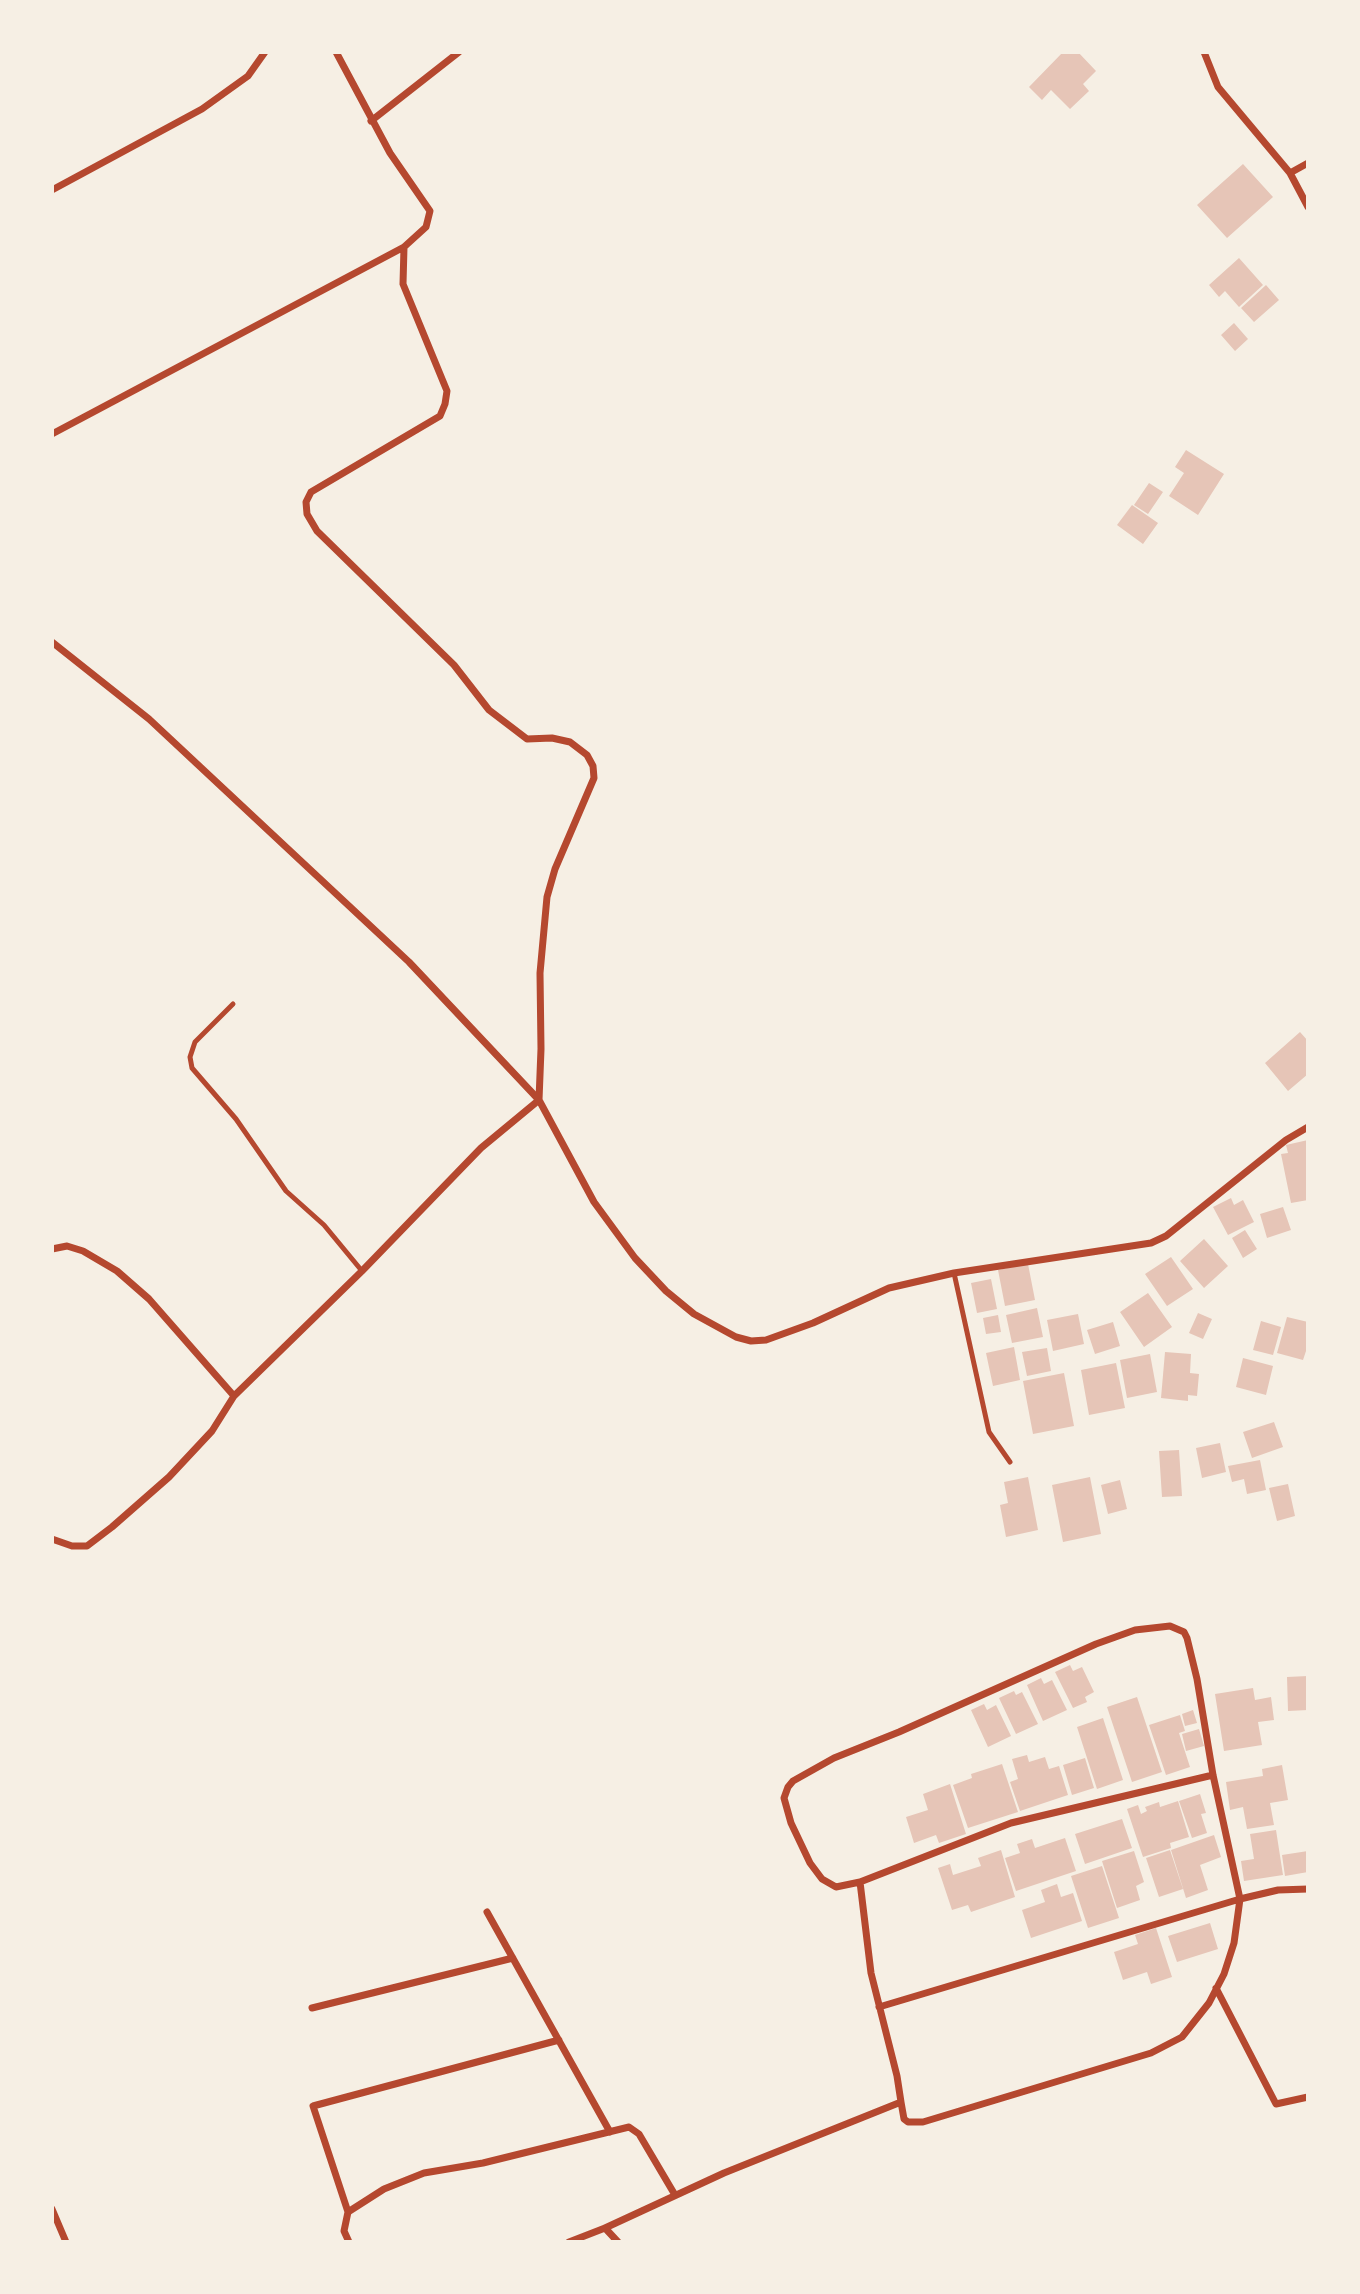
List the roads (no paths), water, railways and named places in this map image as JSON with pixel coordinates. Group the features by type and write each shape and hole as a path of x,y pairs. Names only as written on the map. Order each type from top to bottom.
{"street":[{"path":"52,190 202,109 248,76 265,52"},
{"path":"52,434 404,247 426,227 430,211 371,121 336,52"},
{"path":"371,121 459,52"},
{"path":"1204,52 1218,87 1290,173 1307,207"},
{"path":"1290,173 1307,163"},
{"path":"52,1539 72,1546 86,1546 112,1528 169,1477 212,1431 234,1396 362,1271 481,1148 539,1100 540,973 547,897 555,869 594,778 593,766 587,755 570,742 552,738 527,739 489,710 454,665 317,531 307,514 306,502 311,492 440,416 445,404 447,391 403,284 404,247"},
{"path":"52,642 149,719 409,962 539,1100 594,1202 635,1258 687,1309 736,1337 751,1341 766,1340 813,1323 889,1288 954,1273 1158,1240 1192,1217 1286,1140 1307,1127"},
{"path":"52,1250 67,1246 83,1251 117,1271 149,1299 234,1396"},
{"path":"860,1882 871,1973 904,2119 914,2123 1151,2053 1182,2037 1197,2021 1216,1988 1234,1943 1240,1899 1213,1775 1188,1638 1179,1628 1170,1626 1135,1630 1096,1644 834,1758 793,1781 784,1798 791,1823 810,1863 822,1879 836,1887 860,1882 1012,1823 1213,1775"},
{"path":"879,2007 1240,1899 1278,1890 1307,1889"},
{"path":"487,1912 610,2132"},
{"path":"312,2008 513,1958"},
{"path":"1216,1988 1276,2104 1307,2097"},
{"path":"349,2242 344,2231 348,2212 313,2106 559,2040"},
{"path":"569,2242 724,2173 901,2102"},
{"path":"348,2212 384,2189 424,2173 483,2163 629,2127 639,2134 675,2195"},
{"path":"52,2208 66,2242"},
{"path":"605,2228 618,2242"}],"lane":[{"path":"233,1004 195,1042 190,1057 192,1068 236,1119 286,1191 324,1225 362,1271"},
{"path":"954,1273 989,1432 1010,1462"}]}
